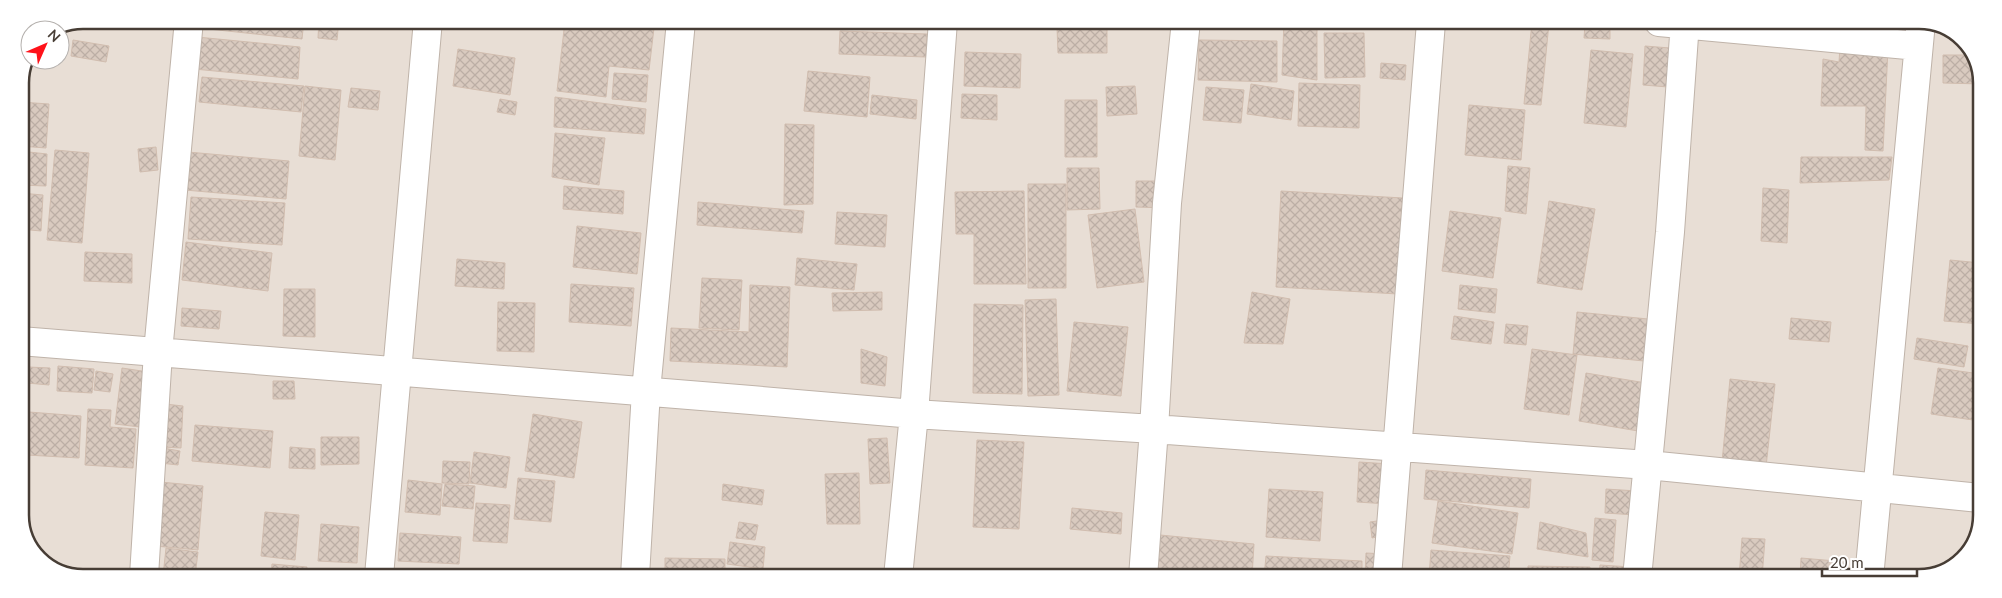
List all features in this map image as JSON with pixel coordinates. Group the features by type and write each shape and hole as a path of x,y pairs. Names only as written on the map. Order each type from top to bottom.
{"street":[{"path":"144,569 158,352 187,29"},
{"path":"380,569 398,371 416,136 427,29"},
{"path":"635,569 646,391 680,29"},
{"path":"899,569 914,414 943,29"},
{"path":"1143,569 1154,429 1167,203 1185,29"},
{"path":"1388,569 1430,29"},
{"path":"1638,569 1670,232 1676,29"},
{"path":"1809,29 1919,34 1870,569"},
{"path":"29,342 914,414 1154,429 1648,465 1973,497"}],"shaded area":[{"path":"83,29 1926,29 1946,36 1960,47 1969,62 1973,79 1973,522 1968,539 1952,558 1943,564 1926,569 76,569 59,564 47,556 36,542 29,519 31,70 70,70 70,31"}],"building":[{"path":"208,29 303,29 302,39"},
{"path":"318,29 338,29 337,40 318,38"},
{"path":"564,29 654,29 649,70 609,66 606,97 557,91"},
{"path":"1057,29 1107,29 1107,53 1058,53"},
{"path":"1284,29 1317,29 1317,80 1282,75"},
{"path":"1531,29 1548,29 1541,105 1524,104"},
{"path":"1585,29 1610,29 1610,39 1584,38"},
{"path":"840,31 927,34 926,57 839,54"},
{"path":"1324,33 1364,33 1365,77 1325,78"},
{"path":"197,37 300,47 298,79 194,69"},
{"path":"73,40 109,46 106,62 71,56"},
{"path":"1199,40 1277,41 1277,82 1198,80"},
{"path":"1645,46 1670,48 1668,87 1643,85"},
{"path":"1840,47 1888,49 1883,151 1865,150 1866,106 1821,106 1823,59 1839,62"},
{"path":"458,49 515,58 510,95 453,86"},
{"path":"1591,50 1633,54 1626,127 1584,123"},
{"path":"965,52 1021,54 1020,88 964,86"},
{"path":"1943,55 1965,55 1972,72 1973,84 1943,83"},
{"path":"1381,63 1406,65 1405,80 1380,78"},
{"path":"808,71 870,77 867,117 804,111"},
{"path":"614,73 648,75 646,102 612,99"},
{"path":"202,77 304,86 301,112 199,102"},
{"path":"1299,83 1360,85 1359,128 1298,126"},
{"path":"1251,84 1294,91 1291,120 1247,114"},
{"path":"305,86 341,90 335,160 299,156"},
{"path":"1135,86 1137,114 1107,116 1106,87"},
{"path":"1206,87 1244,90 1241,123 1203,120"},
{"path":"351,88 380,91 378,110 348,107"},
{"path":"962,94 997,95 997,120 961,118"},
{"path":"872,95 917,100 916,119 870,114"},
{"path":"555,97 646,109 644,134 554,127"},
{"path":"500,99 517,102 515,115 497,112"},
{"path":"1065,100 1097,100 1097,157 1065,157"},
{"path":"29,103 49,104 46,148 29,147"},
{"path":"1469,105 1525,110 1521,160 1465,155"},
{"path":"785,124 814,125 813,204 784,205"},
{"path":"555,133 605,138 599,185 552,177"},
{"path":"156,147 158,170 140,172 138,149"},
{"path":"55,150 89,153 82,243 47,240"},
{"path":"29,152 47,154 46,186 29,185"},
{"path":"188,152 289,161 286,199 185,190"},
{"path":"1801,157 1892,157 1889,180 1800,183"},
{"path":"1508,166 1530,168 1526,214 1505,211"},
{"path":"1067,168 1099,168 1100,209 1067,210"},
{"path":"1136,181 1167,181 1167,208 1136,207"},
{"path":"1028,184 1066,184 1066,288 1028,288"},
{"path":"564,186 624,191 623,214 563,209"},
{"path":"1763,188 1789,190 1787,243 1761,241"},
{"path":"1024,191 1026,284 974,284 974,234 956,234 955,192"},
{"path":"1281,191 1403,198 1398,294 1276,287"},
{"path":"29,194 43,195 41,231 29,230"},
{"path":"191,197 285,203 282,245 188,239"},
{"path":"1549,201 1595,209 1582,290 1537,283"},
{"path":"698,202 804,211 802,233 697,225"},
{"path":"1135,209 1144,282 1097,288 1088,215"},
{"path":"1450,211 1501,218 1493,278 1442,271"},
{"path":"837,212 887,215 885,247 835,244"},
{"path":"577,226 641,233 637,274 573,267"},
{"path":"186,242 272,253 268,291 182,280"},
{"path":"85,252 132,254 132,283 84,281"},
{"path":"797,258 857,264 854,290 795,285"},
{"path":"457,259 505,263 504,289 455,286"},
{"path":"1950,260 1973,262 1973,323 1944,321"},
{"path":"702,278 742,280 739,330 699,328"},
{"path":"571,284 634,288 631,326 569,322"},
{"path":"750,285 790,287 787,367 670,361 671,328 749,332"},
{"path":"1460,285 1497,289 1495,313 1458,309"},
{"path":"284,289 315,289 315,337 283,336"},
{"path":"882,292 882,310 833,311 832,293"},
{"path":"1252,292 1290,299 1283,344 1244,343"},
{"path":"1056,299 1059,395 1028,396 1025,300"},
{"path":"498,302 535,303 534,352 497,351"},
{"path":"974,304 1023,305 1022,394 973,393"},
{"path":"182,308 221,311 219,329 181,326"},
{"path":"1577,312 1648,319 1644,361 1573,354"},
{"path":"1454,316 1494,322 1491,344 1451,339"},
{"path":"1791,318 1831,322 1829,342 1789,339"},
{"path":"1074,322 1128,327 1121,396 1067,391"},
{"path":"1506,324 1528,326 1526,345 1504,343"},
{"path":"1917,338 1968,346 1964,367 1914,359"},
{"path":"861,349 887,357 885,386 861,383"},
{"path":"1532,349 1577,355 1569,415 1524,409"},
{"path":"58,366 94,369 92,393 57,391"},
{"path":"29,367 50,368 49,385 29,383"},
{"path":"122,368 155,373 148,428 115,424"},
{"path":"1938,368 1973,373 1973,420 1931,414"},
{"path":"96,371 113,374 110,392 94,390"},
{"path":"1586,373 1652,384 1644,432 1579,421"},
{"path":"1730,379 1775,384 1766,467 1722,462"},
{"path":"273,381 294,381 295,399 273,399"},
{"path":"165,404 183,406 181,448 162,447"},
{"path":"88,409 111,410 110,427 136,429 133,468 85,465"},
{"path":"29,412 81,416 79,458 29,455"},
{"path":"533,414 582,422 574,478 525,471"},
{"path":"195,425 273,431 270,468 192,461"},
{"path":"321,437 359,437 359,464 321,465"},
{"path":"887,438 890,483 870,484 868,439"},
{"path":"977,440 1024,442 1019,529 973,527"},
{"path":"290,447 315,449 315,469 289,468"},
{"path":"163,448 180,451 178,465 160,463"},
{"path":"474,452 510,457 506,488 470,483"},
{"path":"443,461 470,462 469,484 442,483"},
{"path":"1359,462 1390,464 1388,504 1357,502"},
{"path":"1426,470 1531,479 1529,508 1424,499"},
{"path":"859,473 860,524 827,524 825,474"},
{"path":"518,478 555,481 551,522 514,519"},
{"path":"408,480 442,484 440,515 405,512"},
{"path":"160,482 203,486 198,550 155,546"},
{"path":"445,484 475,486 473,509 442,506"},
{"path":"723,484 764,490 762,505 722,500"},
{"path":"1269,489 1323,492 1320,541 1266,537"},
{"path":"1606,489 1637,491 1636,515 1605,513"},
{"path":"1438,501 1518,513 1512,554 1432,543"},
{"path":"476,503 510,505 507,543 473,541"},
{"path":"1072,508 1122,513 1121,534 1070,529"},
{"path":"265,512 299,515 295,560 261,556"},
{"path":"1595,518 1616,520 1613,562 1592,560"},
{"path":"1384,520 1386,535 1372,538 1370,522"},
{"path":"739,522 758,525 755,540 736,538"},
{"path":"1540,522 1586,533 1588,557 1537,549"},
{"path":"321,524 359,527 357,563 318,561"},
{"path":"400,533 461,537 459,564 398,561"},
{"path":"1160,535 1254,544 1252,569 1157,569"},
{"path":"1742,538 1765,539 1763,569 1740,569"},
{"path":"730,542 765,547 763,569 727,564"},
{"path":"166,548 198,552 196,569 164,569"},
{"path":"1431,550 1510,556 1509,569 1430,569"},
{"path":"1366,553 1385,554 1384,569 1365,569"},
{"path":"1266,556 1362,561 1362,569 1265,569"},
{"path":"665,558 725,559 725,569 665,569"},
{"path":"1801,558 1847,562 1847,569 1800,569"},
{"path":"272,564 307,567 307,569 272,569"},
{"path":"1600,565 1631,567 1631,569 1600,569"},
{"path":"1528,566 1590,567 1590,569 1528,569"}]}
